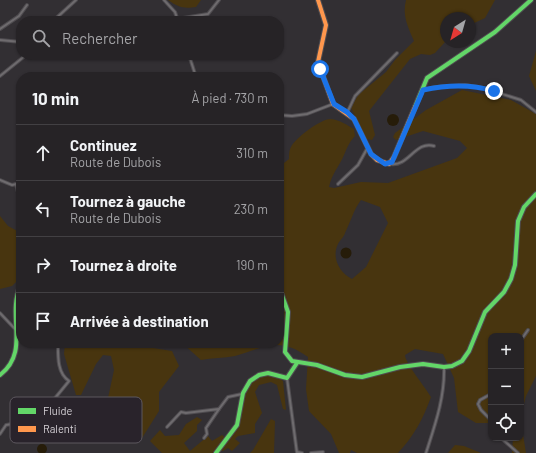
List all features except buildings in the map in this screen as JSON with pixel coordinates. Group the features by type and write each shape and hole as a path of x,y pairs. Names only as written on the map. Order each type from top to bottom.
{"street":[{"path":"58,16 76,0"},
{"path":"164,0 175,12 176,16"},
{"path":"198,16 208,14 219,0"},
{"path":"318,0 326,25 318,62 334,104 347,112 358,124 368,147 377,160 385,164 399,163 422,146 434,146"},
{"path":"390,164 427,78 495,32 531,0"},
{"path":"19,16 27,5"},
{"path":"0,29 16,18"},
{"path":"0,40 16,42"},
{"path":"347,112 355,96 397,53"},
{"path":"0,76 20,60"},
{"path":"191,60 194,72"},
{"path":"423,90 436,87 465,85 483,88 521,100 536,112"},
{"path":"284,115 307,114 334,104"},
{"path":"338,184 358,164 368,147"},
{"path":"0,180 16,184"},
{"path":"284,296 289,315 285,352 289,359 297,363 316,365 345,375 362,377 414,365 423,364 444,367 456,364 466,357 485,312 508,285 515,265 518,221 524,207 536,194"},
{"path":"16,296 16,318"},
{"path":"0,313 16,330"},
{"path":"524,336 528,330"},
{"path":"0,375 7,370 16,354 16,348"},
{"path":"56,397 69,381 63,377 59,364 58,348"},
{"path":"297,363 287,378 297,453 302,453"},
{"path":"426,453 439,410 444,380 444,367"},
{"path":"216,453 237,426 244,393 250,381 263,374 271,373 287,378"},
{"path":"204,438 207,434 206,428 226,399 244,393"},
{"path":"488,396 480,400 478,404 481,410 488,417"},
{"path":"167,427 181,412 186,413 219,409"},
{"path":"0,434 6,425 10,424"},
{"path":"504,441 518,453"},
{"path":"311,453 323,452"}],"shaded area":[{"path":"168,0 201,0 196,7 184,8"},
{"path":"406,0 495,0 485,18 476,22 476,12 440,12 440,48 435,53 430,55 421,54 410,59 369,111 375,135 372,140 367,139 351,108 358,95 386,72 395,60 414,41 405,16"},
{"path":"536,51 536,91 529,76"},
{"path":"462,90 511,100 536,114 536,376 524,404 524,333 488,333 488,423 476,423 458,412 454,378 443,354 415,349 405,355 406,359 431,397 425,413 409,440 398,453 357,453 351,450 350,453 339,453 331,434 309,411 306,389 308,357 298,351 284,346 284,163 289,159 290,148 293,143 315,125 331,119 354,129 355,136 348,145 329,187 334,188 361,182 388,183 457,158 467,148 460,141 423,131 396,140 393,137 395,133 426,110","holes":["361,200 380,207 388,223 366,267 352,279 340,269 336,260 336,249 338,244"]},
{"path":"391,114 395,114 399,120 395,126 391,126 387,122 387,118"},
{"path":"0,216 8,226 16,230 16,282 12,286 0,289"},
{"path":"346,247 350,249 352,253 350,257 346,259 342,257 340,253 342,249"},
{"path":"65,348 153,348 172,351 179,366 159,392 159,411 142,438 142,397 108,397 114,370 111,356 103,355 96,364 81,395 76,395 64,354"},
{"path":"188,348 261,348 235,356 201,360"},
{"path":"266,375 274,375 283,381 286,410 283,409 277,385 271,382 259,385 255,392 262,413 255,424 255,433 238,436 235,439 240,443 232,451 228,448 223,451 217,450 214,453 162,453 150,441 160,430 165,436 179,435 186,424 197,417 202,420 197,425 197,431 184,443 190,451 208,436 212,441 222,435 226,438 234,432 239,424 248,386 255,379"},
{"path":"271,419 275,421 274,453 250,453 253,450"},
{"path":"513,441 524,441 526,453 512,453"},
{"path":"40,444 44,444 47,449 44,454 40,454 37,451 37,447"},
{"path":"455,445 464,446 481,453 448,453"}],"traffic: fast":[{"path":"415,107 427,78 495,32 531,0"},
{"path":"284,301 288,312 285,352 292,361 317,365 345,375 362,377 400,367 423,364 444,367 452,366 462,361 469,351 485,312 504,292 511,279 515,265 518,221 524,207 536,194"},
{"path":"16,308 16,332"},
{"path":"16,332 16,344"},
{"path":"0,375 9,366 14,355 16,344"},
{"path":"216,453 237,425 243,393 250,381 259,375 268,373 287,378 297,363"}],"traffic: slow":[{"path":"318,0 326,25 318,62 333,104 354,119 371,154 377,160 389,164 394,157 415,107"}],"route":[{"path":"320,69 334,104 347,112 354,119 358,124 371,154 377,160 385,164 390,164 392,162 401,138 423,90 436,87 465,85 494,91"}]}
